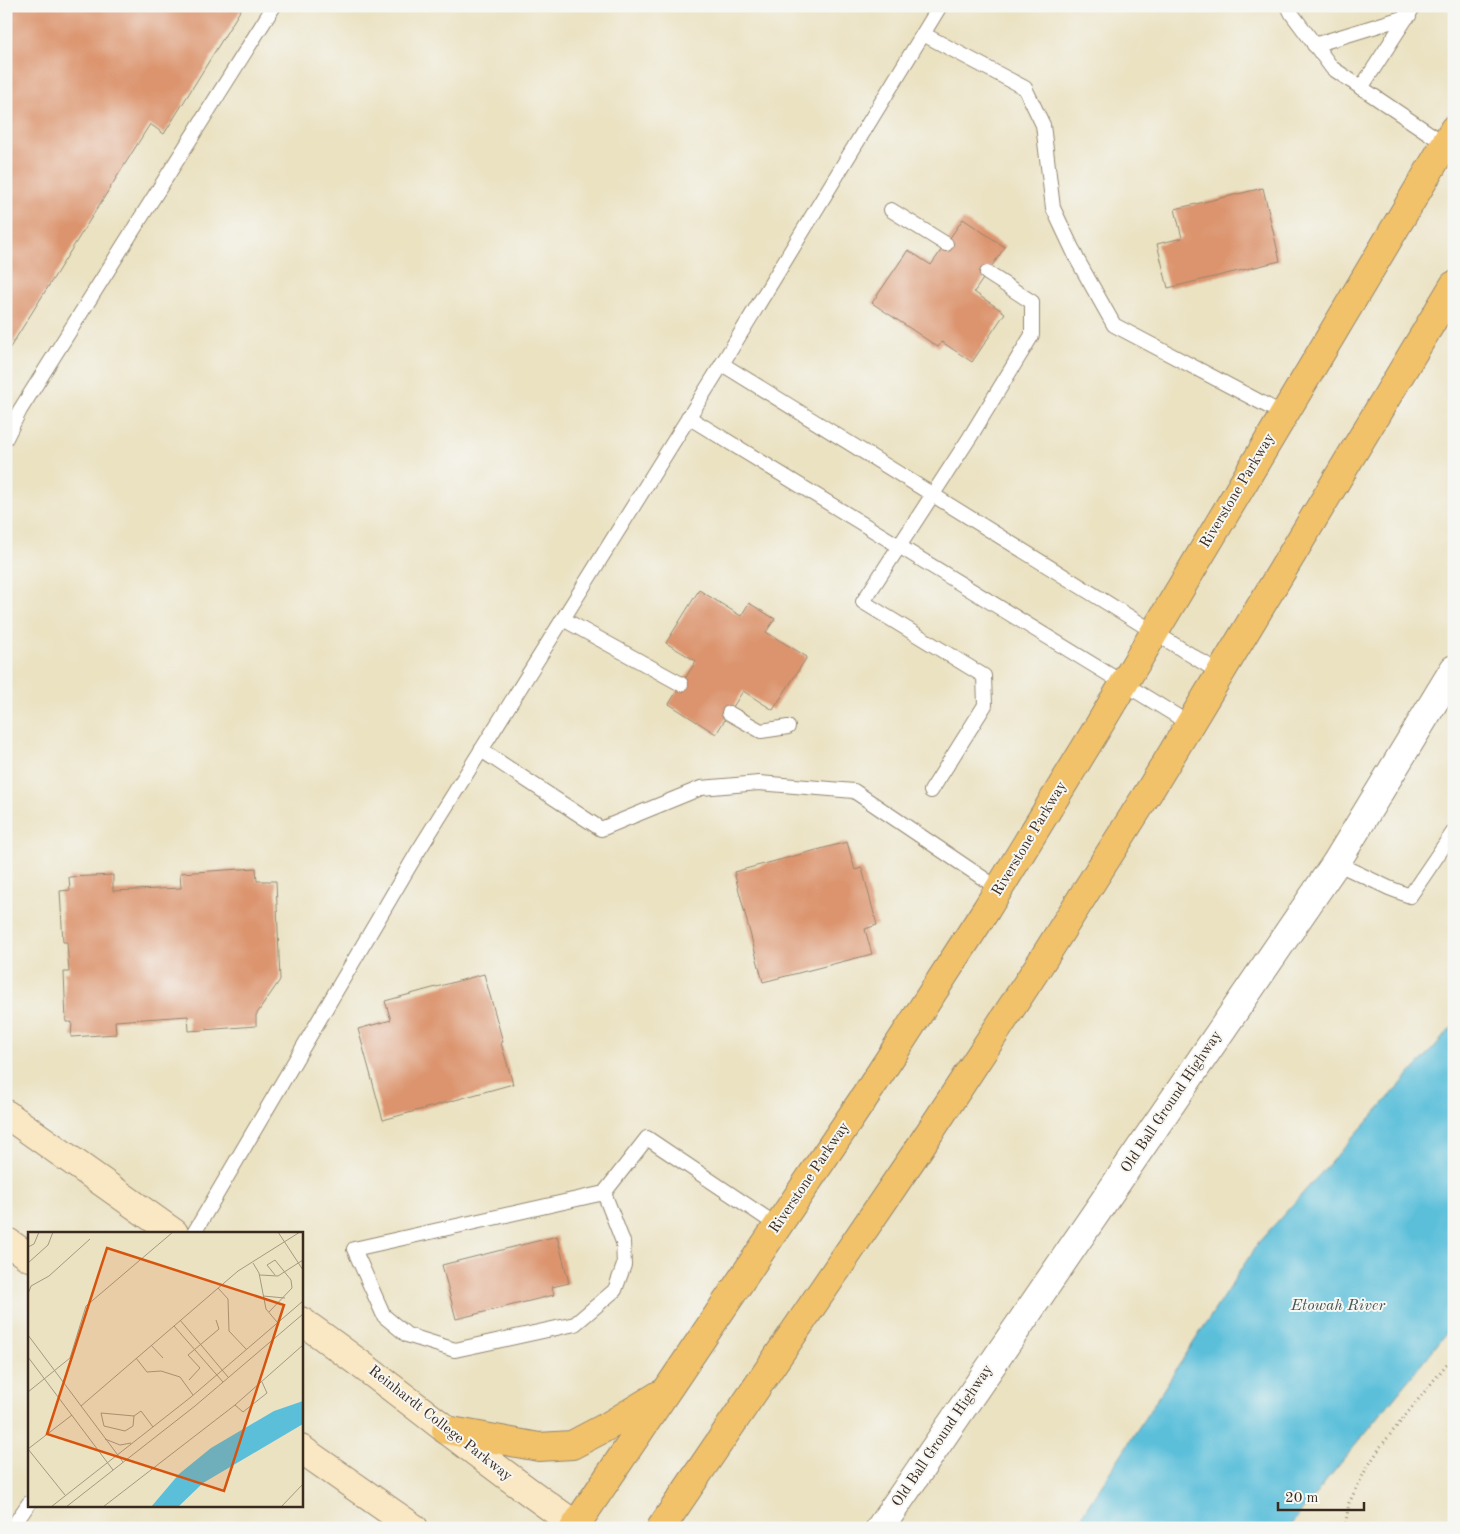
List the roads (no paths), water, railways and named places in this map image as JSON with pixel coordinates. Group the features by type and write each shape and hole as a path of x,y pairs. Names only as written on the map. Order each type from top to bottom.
{"main road":[{"name":"Riverstone Parkway","path":"577,1527 868,1092 999,890 1449,136"},
{"path":"661,1528 931,1131 1038,967 1153,785 1454,285"},
{"path":"446,1430 538,1447 572,1445 608,1426 667,1390"}],"street":[{"name":"Old Ball Ground Highway","path":"880,1528 1336,863 1454,670"},
{"path":"6,1114 173,1232"},
{"path":"6,1241 28,1256"},
{"name":"Reinhardt College Parkway","path":"302,1322 357,1360 446,1430 577,1527"},
{"path":"302,1449 414,1528"}],"lane":[{"path":"6,438 25,403 274,6"},
{"path":"195,1232 417,853 722,364 940,6"},
{"path":"1288,6 1332,68 1362,88 1449,136"},
{"path":"1314,44 1412,11"},
{"path":"1362,88 1412,11"},
{"path":"923,34 1025,88 1043,125 1053,208 1078,261 1114,325 1283,414"},
{"path":"890,210 946,244"},
{"path":"931,791 985,705 984,676 863,602 933,495 1032,335 1032,302 987,273"},
{"path":"722,364 1220,674"},
{"path":"688,417 1190,724"},
{"path":"563,619 681,684"},
{"path":"729,713 761,731 788,727"},
{"path":"481,750 601,829 701,788 759,782 854,791 999,890"},
{"path":"1336,863 1410,896 1454,831"},
{"path":"604,1193 623,1242 624,1265 614,1290 575,1324 455,1350 407,1335 384,1316 354,1249 604,1193 647,1138 778,1226"},
{"path":"12,1528 28,1504"}],"water":[{"name":"Etowah River","path":"1454,1025 1454,1324 1288,1528 1077,1528 1084,1512 1258,1243"}]}
